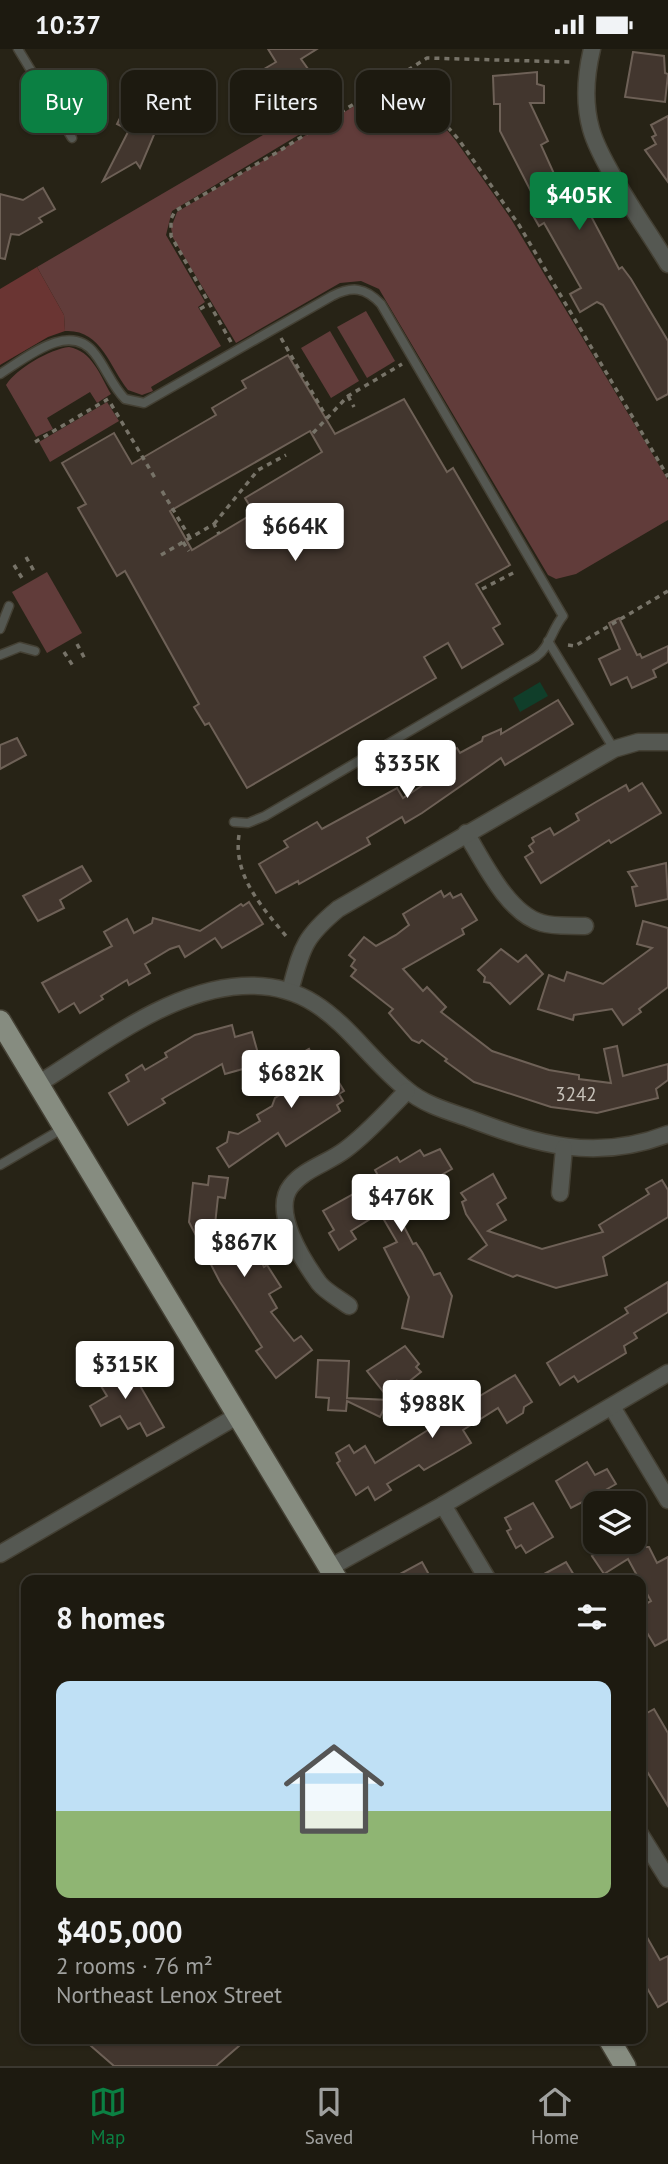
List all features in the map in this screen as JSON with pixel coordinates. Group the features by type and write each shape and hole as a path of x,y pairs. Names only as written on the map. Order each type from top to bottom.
{"main road":[{"path":"0,1021 333,1574"},
{"path":"612,2044 625,2066"}],"street":[{"path":"592,49 587,102 591,130 603,156 668,264"},
{"path":"290,991 302,947 316,928 338,909 614,749 638,742 668,742"},
{"path":"466,833 497,883 522,913 542,923 585,926"},
{"path":"38,1084 169,1005 205,992 243,986 290,991 334,1015 408,1091 432,1105 505,1132 564,1148 599,1150 638,1145 668,1134"},
{"path":"349,1306 320,1285 287,1226 283,1203 290,1187 301,1176 343,1152 369,1131 408,1091"},
{"path":"560,1193 564,1148"},
{"path":"333,1574 443,1505 668,1373"},
{"path":"612,1407 668,1500"},
{"path":"0,1554 237,1416"},
{"path":"443,1505 485,1575"},
{"path":"646,1844 668,1879"}],"lane":[{"path":"18,49 72,138"},
{"path":"0,374 52,343 72,339 91,349 125,399 144,403 332,296 356,288 366,291 381,304 563,616 536,657 265,816 248,823 233,822"},
{"path":"0,629 9,606"},
{"path":"548,641 614,749"},
{"path":"0,655 20,647 35,651"},
{"path":"0,1165 64,1128"}],"path":[{"path":"408,70 427,58 570,62"},
{"path":"233,345 171,236 171,219 175,211 356,103"},
{"path":"450,130 519,225 668,477"},
{"path":"200,309 209,304"},
{"path":"280,336 327,418"},
{"path":"313,433 348,396 405,363"},
{"path":"348,396 354,407"},
{"path":"35,442 111,397 155,478"},
{"path":"161,555 214,524 258,470 286,455"},
{"path":"162,491 190,538"},
{"path":"214,524 219,534"},
{"path":"183,542 189,551"},
{"path":"26,557 34,571"},
{"path":"14,565 22,578"},
{"path":"482,589 514,572"},
{"path":"568,645 575,646 668,591"},
{"path":"77,644 85,659"},
{"path":"64,652 73,666"},
{"path":"239,835 238,862 243,875 286,936"}],"shaded area":[{"path":"356,105 356,133 449,133 456,141 511,219 668,480 668,520 576,574 556,579 548,575 379,289 361,281 340,283 236,343 173,238 171,228 177,212 309,133 342,133 342,113"},
{"path":"266,133 302,133 172,211 166,235 205,302 198,307 221,346 151,387 153,391 142,395 128,390 96,342 77,332 65,331 64,315 37,267"},
{"path":"37,267 64,315 65,331 48,337 0,365 0,289"},
{"path":"366,311 395,361 367,378 337,327"},
{"path":"330,331 359,381 331,398 301,348"},
{"path":"69,347 84,353 111,394 97,403 90,392 47,418 53,429 36,437 6,385 34,361"},
{"path":"107,402 119,421 50,462 39,442"},
{"path":"47,572 82,633 47,653 12,592"},
{"path":"540,682 548,696 520,712 513,698"}],"building":[{"path":"268,49 317,49 301,59 309,70 265,70 276,62"},
{"path":"633,52 664,56 665,73 668,74 665,102 625,97"},
{"path":"537,72 537,84 544,86 544,103 530,103 548,141 541,145 555,176 559,174 567,187 574,184 619,269 622,267 631,279 668,341 668,394 657,400 603,305 597,302 580,312 570,294 581,288 544,223 539,226 531,212 539,207 500,131 500,104 494,104 493,76"},
{"path":"668,116 668,182 645,150 656,144 652,137 656,135 651,125"},
{"path":"127,133 155,133 140,168 136,162 103,181"},
{"path":"43,188 55,209 39,218 42,222 19,235 11,234 5,259 0,258 0,194 23,200"},
{"path":"288,355 335,434 404,399 447,472 453,468 510,565 476,584 500,624 493,628 503,644 462,668 448,643 424,657 436,678 247,788 209,723 205,725 194,707 199,704 125,571 117,576 78,508 86,504 62,463 114,433 132,464 216,415 212,408 246,388 242,381","holes":["310,431 322,452 245,498 254,513 192,550 170,511"]},
{"path":"619,618 637,655 640,654 642,658 668,646 668,662 653,670 656,677 632,688 627,677 611,685 599,659 620,649 609,623"},
{"path":"558,700 573,724 505,765 501,758 422,813 405,823 402,817 367,838 370,844 299,884 298,881 276,893 259,864 288,847 284,841 317,822 322,829 397,788 403,798 426,783 419,772 443,756 457,748 460,753 482,741 483,737 501,729 501,734"},
{"path":"17,738 26,755 0,769 0,745"},
{"path":"642,783 661,813 611,843 609,840 541,883 525,857 533,852 529,846 534,842 532,838 550,828 554,835 579,820 576,814 596,802 626,785 629,791"},
{"path":"666,863 668,899 636,906 632,887 637,886 628,872"},
{"path":"82,866 91,881 60,900 64,908 38,921 23,896"},
{"path":"441,891 444,897 450,893 453,898 461,894 477,920 462,929 464,934 403,969 423,991 427,987 446,1007 441,1012 492,1051 549,1070 579,1075 579,1079 611,1083 604,1049 617,1046 623,1076 668,1064 668,1080 656,1089 658,1098 597,1113 551,1107 474,1082 422,1040 419,1043 412,1040 389,1013 393,1009 351,976 356,970 351,966 355,960 349,955 364,937 376,946 396,935 409,925 403,914"},
{"path":"249,902 263,924 222,948 215,938 185,957 179,946 170,949 145,964 150,973 129,985 127,980 80,1013 74,1003 59,1012 42,983 112,946 104,932 127,919 134,933 152,923 153,918 200,931 241,904 243,906"},
{"path":"643,921 668,928 668,987 639,1009 641,1012 623,1025 612,1009 574,1015 573,1020 538,1009 549,975 564,981 567,972 603,984 652,948 637,944"},
{"path":"501,949 518,962 526,955 543,974 510,1004 490,983 484,982 485,977 478,970"},
{"path":"232,1025 235,1037 252,1032 261,1064 225,1074 222,1064 162,1099 165,1103 128,1125 109,1093 129,1081 126,1075 142,1065 145,1070 167,1057 165,1053 195,1035"},
{"path":"309,1049 312,1055 320,1051 344,1091 339,1094 343,1101 337,1105 340,1111 286,1146 278,1133 229,1167 217,1148 227,1142 229,1132 238,1134 260,1121 257,1115 272,1106 275,1098 304,1081 293,1058"},
{"path":"440,1149 452,1169 416,1189 424,1202 399,1217 413,1244 416,1243 434,1275 440,1273 452,1296 443,1337 402,1328 409,1297 384,1248 397,1242 380,1213 351,1231 356,1239 339,1250 329,1233 334,1230 323,1211 380,1179 375,1170 397,1157 400,1162 420,1150 424,1156"},
{"path":"493,1174 506,1198 497,1204 506,1220 488,1231 542,1249 603,1232 599,1225 649,1194 646,1189 662,1180 668,1190 668,1217 603,1257 607,1275 556,1288 517,1275 513,1277 469,1259 487,1245 466,1214 462,1202 466,1200 461,1193"},
{"path":"209,1176 228,1178 225,1198 218,1197 214,1234 232,1225 243,1245 251,1241 264,1267 267,1265 281,1287 269,1294 277,1308 271,1312 294,1341 301,1336 312,1350 276,1378 256,1351 262,1347 220,1282 189,1222 193,1183 208,1185"},
{"path":"668,1282 668,1312 634,1333 637,1338 624,1346 626,1353 578,1382 574,1376 560,1385 547,1363 628,1313 625,1308"},
{"path":"405,1346 419,1364 416,1367 421,1372 402,1387 397,1381 389,1399 367,1371"},
{"path":"318,1360 349,1361 347,1398 388,1400 380,1417 347,1401 346,1411 328,1410 329,1398 316,1397"},
{"path":"118,1363 121,1369 128,1365 164,1427 147,1436 140,1423 128,1429 120,1416 101,1426 90,1406 107,1396 95,1376"},
{"path":"515,1375 532,1402 524,1407 523,1413 507,1423 498,1408 463,1430 471,1443 424,1470 419,1465 387,1484 391,1490 375,1500 368,1487 356,1495 337,1463 340,1461 336,1453 349,1445 354,1453 365,1446 375,1463 436,1425 432,1418 470,1395 473,1400"},
{"path":"587,1462 595,1475 607,1469 616,1484 604,1491 583,1491 583,1502 571,1508 556,1481"},
{"path":"533,1503 553,1537 526,1553 521,1545 516,1548 507,1531 511,1529 505,1518"},
{"path":"646,1547 649,1547 657,1563 668,1557 668,1639 655,1646 646,1631 646,1604 651,1601 646,1592 646,1575 637,1575 628,1559 604,1574 592,1556 596,1554 646,1554"},
{"path":"422,1562 429,1575 398,1575"},
{"path":"566,1562 574,1575 542,1575"},
{"path":"654,1709 668,1733 668,1806 646,1770 646,1714"},
{"path":"646,1936 660,1960 668,1956 668,2001 658,2007 646,1986"},
{"path":"89,2044 241,2044 216,2066 114,2066"}]}
